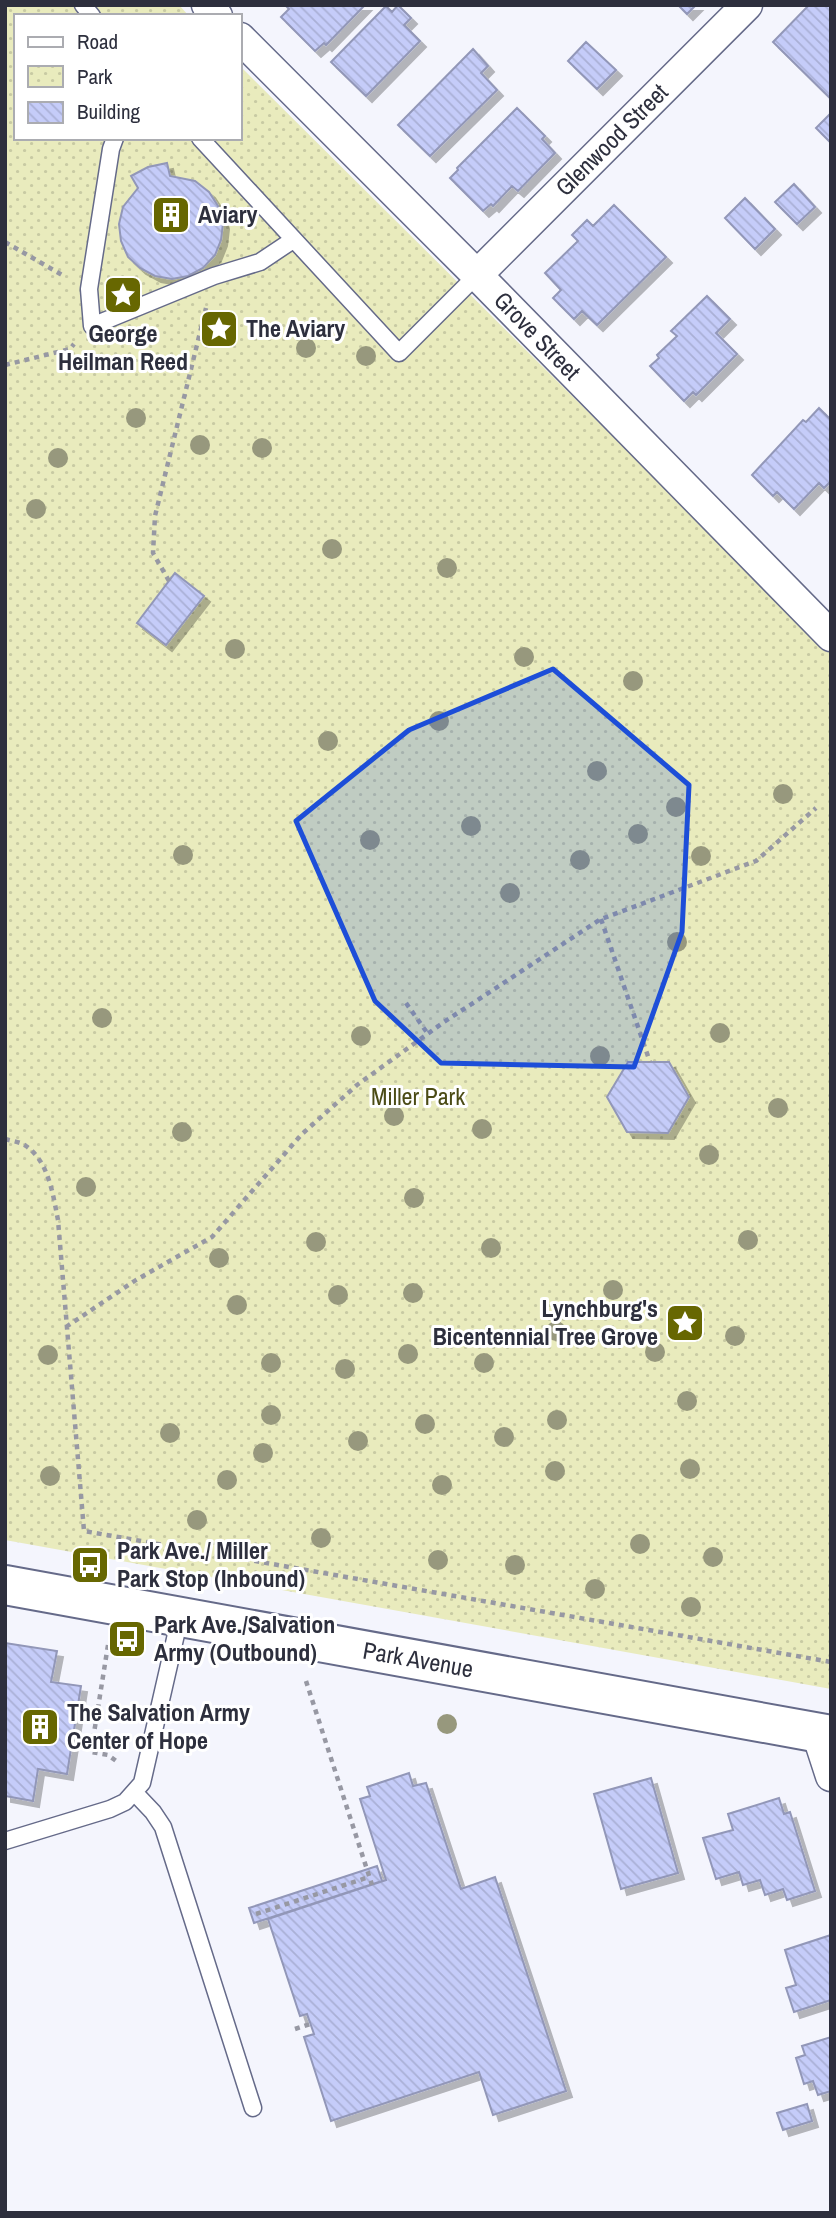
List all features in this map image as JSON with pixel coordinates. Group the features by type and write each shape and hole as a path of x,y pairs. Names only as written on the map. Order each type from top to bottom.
{"main road":[{"name":"Park Avenue","path":"5,1585 824,1734"}],"street":[{"name":"Glenwood Street","path":"477,275 747,5"},
{"name":"Grove Street","path":"242,40 831,636"},
{"path":"824,1734 831,1776"}],"lane":[{"path":"114,140 89,289 92,326 214,276 260,262 293,240"},
{"path":"202,140 399,353 477,275"},
{"path":"5,1841 110,1809 125,1802 142,1783 180,1617"},
{"path":"134,1792 163,1827 253,2108"}],"path":[{"path":"5,242 89,289"},
{"path":"169,582 153,554 155,516 214,276"},
{"path":"5,365 70,349 92,326"},
{"path":"66,1327 136,1280 212,1237 302,1133 357,1085 428,1034 601,919 756,861 816,808"},
{"path":"601,919 650,1062"},
{"path":"406,1003 428,1034"},
{"path":"5,1139 26,1145 41,1162 52,1188 58,1220 84,1531 831,1662"},
{"path":"108,1646 90,1752 108,1755 125,1768"},
{"path":"305,1680 372,1885"},
{"path":"256,1914 369,1877"},
{"path":"295,2029 310,2024"}],"highlighted area":[{"path":"553,669 689,785 682,932 634,1067 441,1063 375,1001 296,821 409,730"}],"green space":[{"name":"Miller Park","path":"5,5 179,5 187,14 14,14 14,140 242,140 242,68 831,653 831,1689 5,1540"}],"building":[{"path":"289,5 365,5 326,45 324,43 315,51 281,17 289,9"},
{"path":"398,5 411,18 404,25 420,41 366,96 331,62 386,6 392,12"},
{"path":"678,5 696,5 687,14"},
{"path":"809,5 831,5 831,99 773,42"},
{"path":"586,42 616,70 597,89 568,61"},
{"path":"473,49 488,66 481,73 497,90 430,156 398,125"},
{"path":"517,108 545,136 542,139 555,153 518,191 512,186 493,206 491,204 483,211 450,178"},
{"path":"831,113 831,143 816,128"},
{"name":"Aviary","path":"167,163 170,176 195,181 209,192 218,206 223,223 221,240 215,255 203,268 188,276 172,279 155,276 128,257 121,241 119,224 123,207 138,188 131,176 148,167"},
{"path":"794,184 815,207 797,224 775,202"},
{"path":"745,198 775,229 755,249 725,218"},
{"path":"614,205 666,257 597,325 582,311 574,319 553,298 561,290 545,273 578,241 572,235 587,220 593,226"},
{"path":"707,296 730,319 716,333 737,354 696,395 693,392 684,401 650,366 659,358 657,355 677,336 671,331"},
{"path":"819,408 831,420 831,481 824,488 819,483 794,509 777,492 773,496 752,475 803,420 806,422"},
{"path":"175,573 204,596 166,645 137,623"},
{"path":"628,1062 669,1062 689,1097 668,1133 627,1132 607,1097"},
{"name":"The Salvation Army Center of Hope","path":"5,1643 57,1651 51,1682 81,1686 67,1774 38,1769 33,1801 5,1796"},
{"path":"409,1773 413,1786 426,1783 461,1889 495,1877 566,2091 493,2115 479,2072 331,2121 304,2037 314,2034 307,2014 300,2016 268,1919 386,1880 360,1799 370,1796 367,1787"},
{"path":"651,1778 678,1873 621,1889 594,1794"},
{"path":"779,1798 784,1814 790,1812 815,1891 787,1900 783,1889 765,1895 760,1880 743,1885 739,1872 716,1879 703,1838 733,1830 728,1814"},
{"path":"377,1866 382,1881 254,1923 249,1908"},
{"path":"831,1935 831,2000 794,2012 786,1988 796,1985 785,1950"},
{"path":"831,2037 831,2091 818,2095 813,2081 804,2084 796,2058 805,2055 802,2046"},
{"path":"807,2104 812,2121 783,2130 777,2113"}],"place":[{"name":"Aviary","path":"171,215"},
{"name":"George Heilman Reed","path":"123,295"},
{"name":"The Aviary","path":"219,329"},
{"name":"Lynchburg's Bicentennial Tree Grove","path":"685,1323"},
{"name":"Park Ave./ Miller Park Stop (Inbound)","path":"90,1565"},
{"name":"Park Ave./Salvation Army (Outbound)","path":"127,1639"},
{"name":"The Salvation Army Center of Hope","path":"40,1727"}]}
